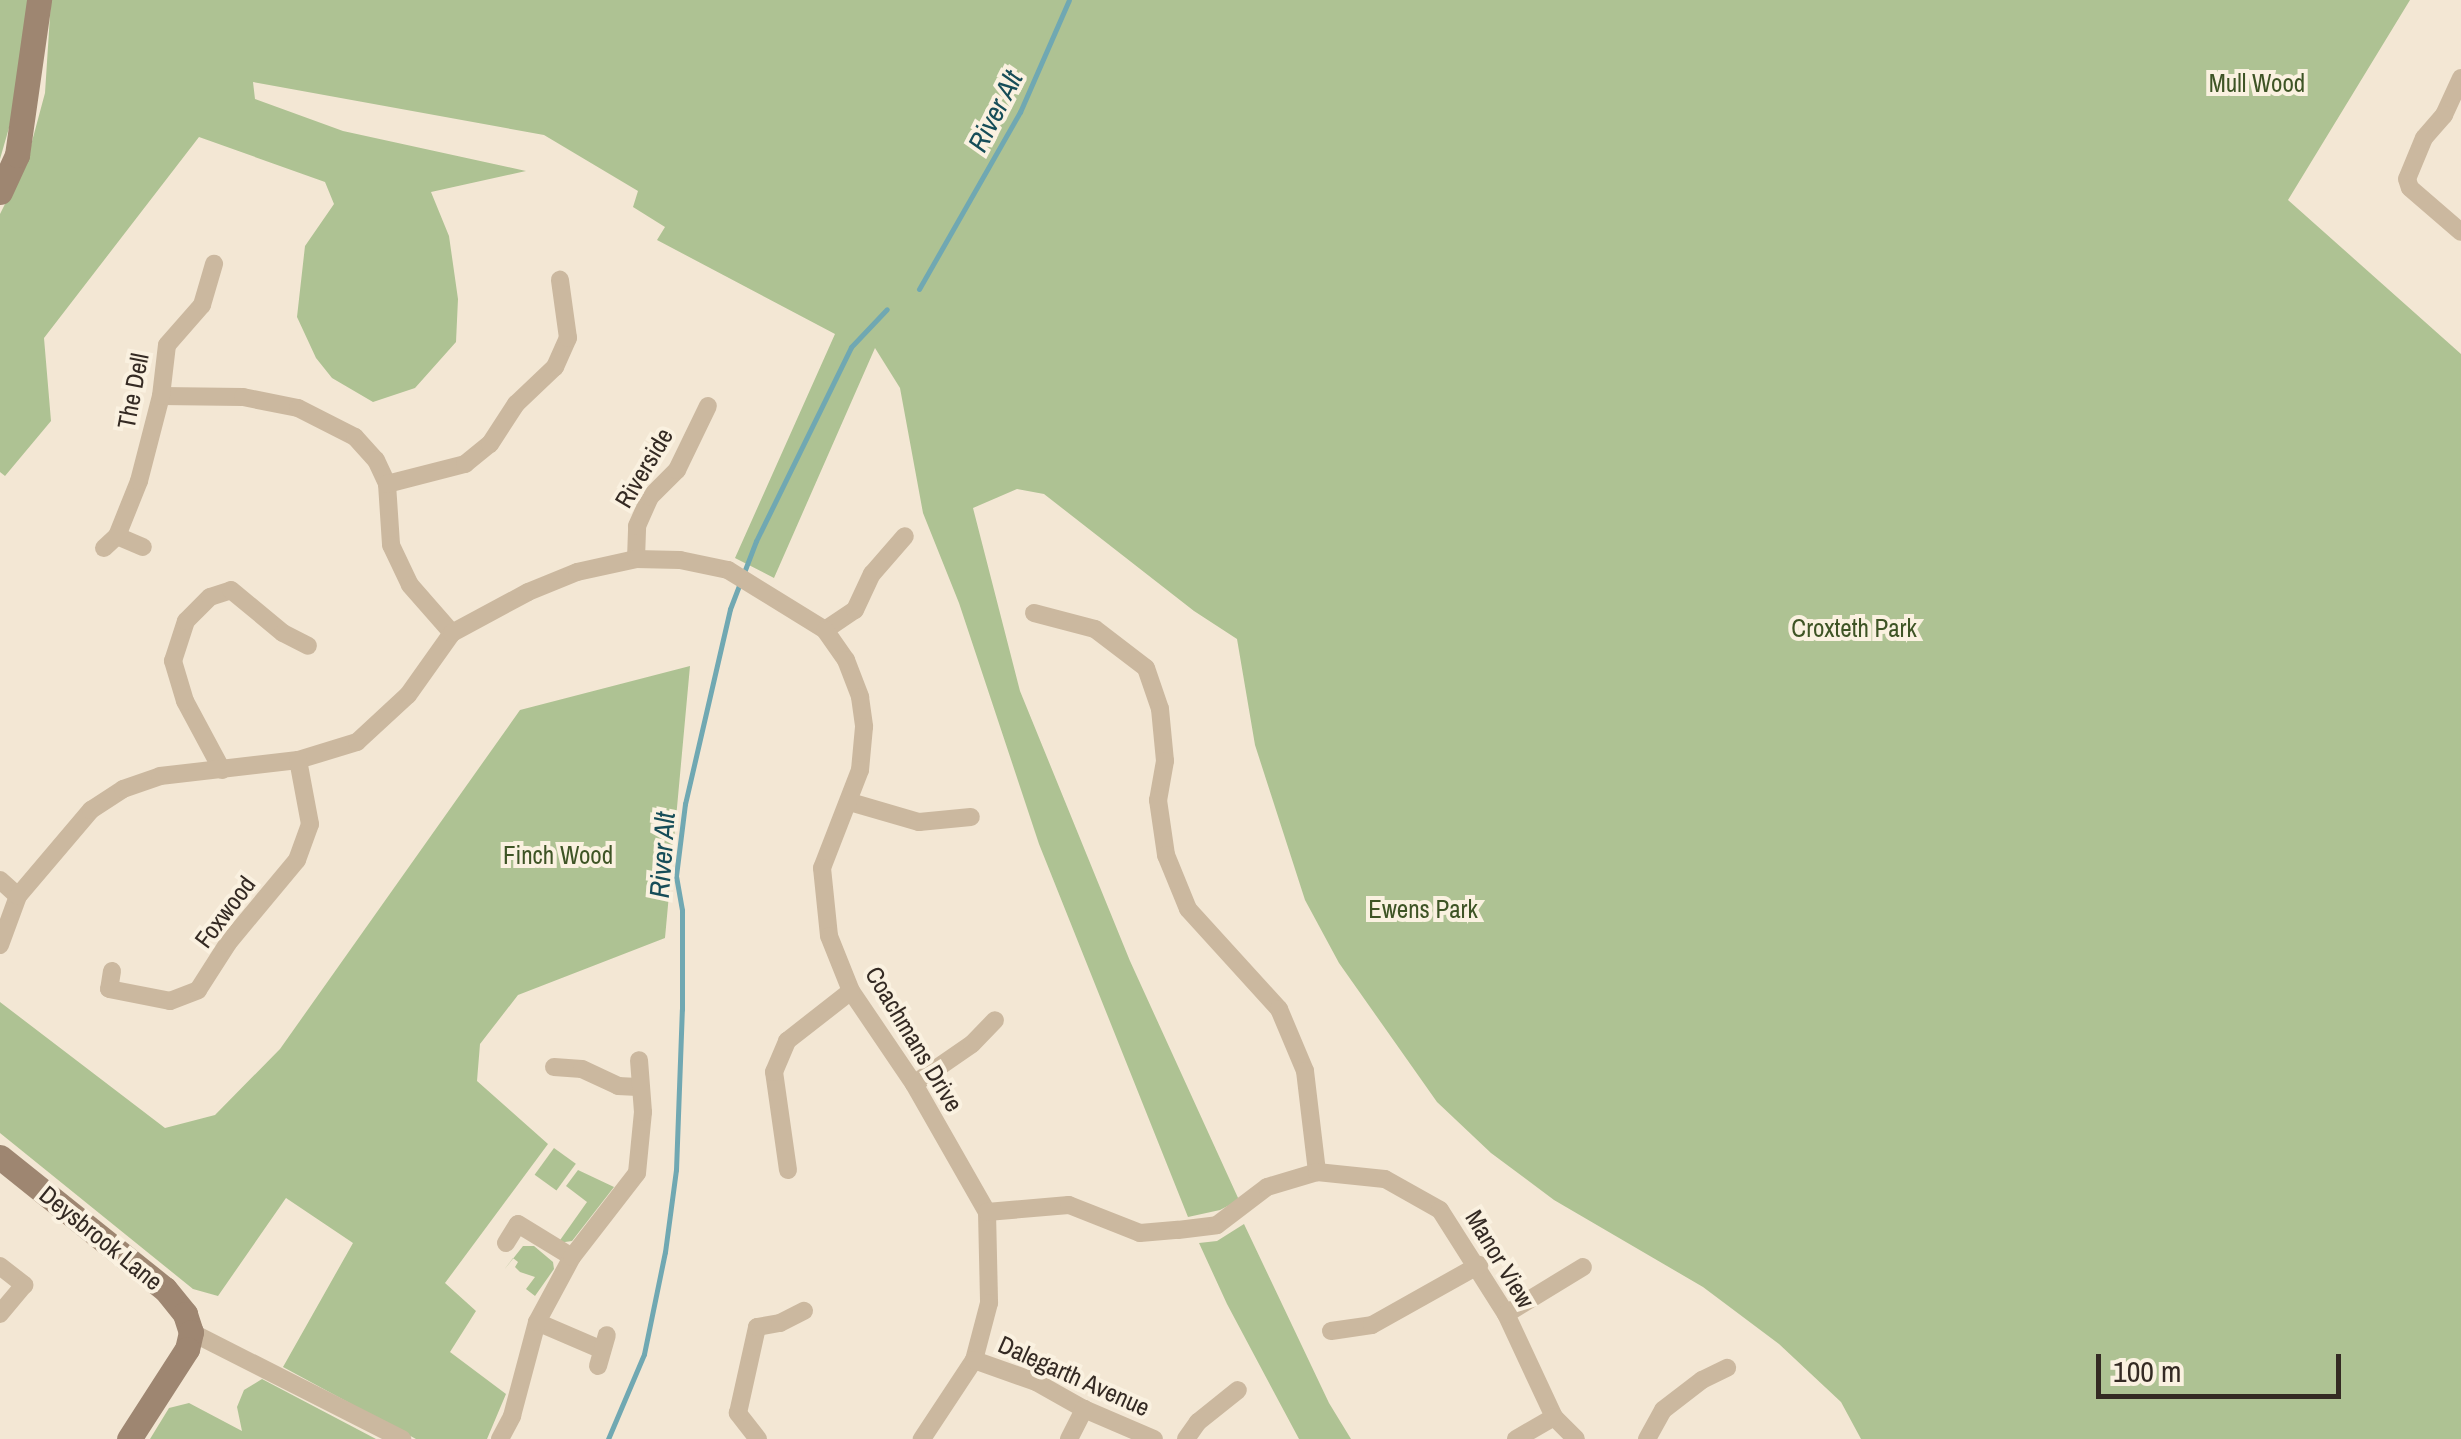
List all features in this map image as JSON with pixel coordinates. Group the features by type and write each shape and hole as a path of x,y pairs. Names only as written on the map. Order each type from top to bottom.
{"street":[{"path":"0,192 17,155 39,0"},
{"path":"2461,78 2444,114 2424,138 2407,179 2410,188 2461,232"},
{"name":"The Dell","path":"142,547 111,542 139,481 162,396 167,345 202,305 214,264"},
{"path":"388,484 464,464 490,444 516,404 555,366 568,338 560,280"},
{"path":"162,396 243,396 298,408 355,437 376,460 388,484 391,545 410,585 452,633"},
{"name":"Riverside","path":"636,559 637,526 650,497 677,470 708,406"},
{"path":"825,630 856,610 872,574 905,536"},
{"name":"Coachmans Drive","path":"0,945 18,896 91,810 123,789 160,776 298,760 356,742 408,695 452,633 528,592 577,572 636,559 680,560 733,573 825,630 846,660 862,712 860,770 822,868 829,936 851,991 914,1084 987,1212 990,1303 974,1360 922,1439"},
{"path":"222,770 185,701 172,660 186,621 210,597 231,590 284,633 308,646"},
{"path":"1034,613 1095,630 1146,668 1160,709 1165,761 1158,800 1166,856 1188,909 1280,1008 1305,1071 1317,1172"},
{"name":"Foxwood","path":"112,971 109,989 170,1001 198,990 228,943 297,860 310,824 298,760"},
{"path":"850,802 919,822 971,817"},
{"path":"0,880 18,896"},
{"path":"788,1170 774,1072 787,1041 851,991"},
{"path":"914,1084 972,1044 994,1020"},
{"path":"500,1439 512,1416 537,1322 572,1257 637,1172 643,1112 638,1087 639,1060"},
{"path":"554,1068 582,1068 618,1086 638,1087"},
{"name":"Deysbrook Lane","path":"0,1157 166,1288 181,1306 191,1332"},
{"name":"Manor View","path":"987,1212 1069,1205 1140,1233 1217,1225 1267,1187 1317,1172 1385,1179 1440,1210 1479,1265 1506,1314 1554,1417 1576,1439"},
{"path":"506,1243 518,1224 572,1257"},
{"path":"1331,1330 1372,1325 1479,1265"},
{"path":"0,1266 24,1285 0,1314"},
{"path":"1506,1314 1583,1267"},
{"path":"758,1439 738,1413 757,1327 780,1323 804,1311"},
{"path":"537,1322 603,1351"},
{"path":"129,1439 181,1360 191,1332 402,1439"},
{"name":"Dalegarth Avenue","path":"974,1360 1036,1382 1084,1410 1154,1439"},
{"path":"1647,1439 1664,1410 1702,1380 1727,1368"},
{"path":"1186,1439 1198,1422 1238,1390"},
{"path":"1070,1439 1084,1410"},
{"path":"1516,1439 1554,1417"}],"green space":[{"path":"0,0 28,0 11,121 0,159"},
{"name":"Croxteth Park","path":"51,0 2410,0 2288,200 2461,354 2461,1439 1861,1439 1841,1402 1779,1344 1703,1287 1554,1200 1491,1153 1437,1102 1339,963 1305,900 1255,745 1237,639 1194,611 1044,494 1017,489 973,508 1020,691 1130,961 1239,1200 1220,1210 1188,1217 1039,844 959,603 923,513 900,388 875,348 774,578 735,558 835,334 657,240 665,227 633,207 638,191 544,135 253,82 255,99 343,131 526,171 431,192 449,236 458,299 456,342 415,388 373,402 332,378 316,358 297,317 305,246 334,204 325,182 199,137 44,338 51,421 5,476 0,472 0,214 27,160 45,93"},
{"name":"Finch Wood","path":"690,666 665,938 518,995 480,1044 477,1081 548,1144 445,1283 476,1311 450,1352 506,1394 487,1439 416,1439 283,1367 353,1243 286,1198 218,1296 193,1289 0,1133 0,1002 165,1128 215,1115 280,1049 520,710"},
{"path":"554,1148 576,1164 556,1191 535,1175"},
{"path":"578,1170 614,1187 572,1241 558,1243 587,1202 566,1186"},
{"path":"1244,1224 1329,1403 1351,1439 1299,1439 1227,1304 1199,1243 1217,1241"},
{"path":"523,1246 534,1246 553,1262 554,1269 535,1296 526,1289 535,1277 520,1272 513,1258"},
{"path":"262,1379 376,1439 150,1439 169,1408 189,1403 242,1431 237,1407 244,1390"}],"waterway":[{"name":"River Alt","path":"919,289 1020,112 1069,0"},
{"name":"River Alt","path":"608,1439 644,1354 665,1252 676,1170 682,1009 682,910 676,876 685,804 730,609 756,541 851,347 887,309"}],"park label":[{"name":"Mull Wood","path":"2257,83"},
{"name":"Ewens Park","path":"1423,909"}]}
